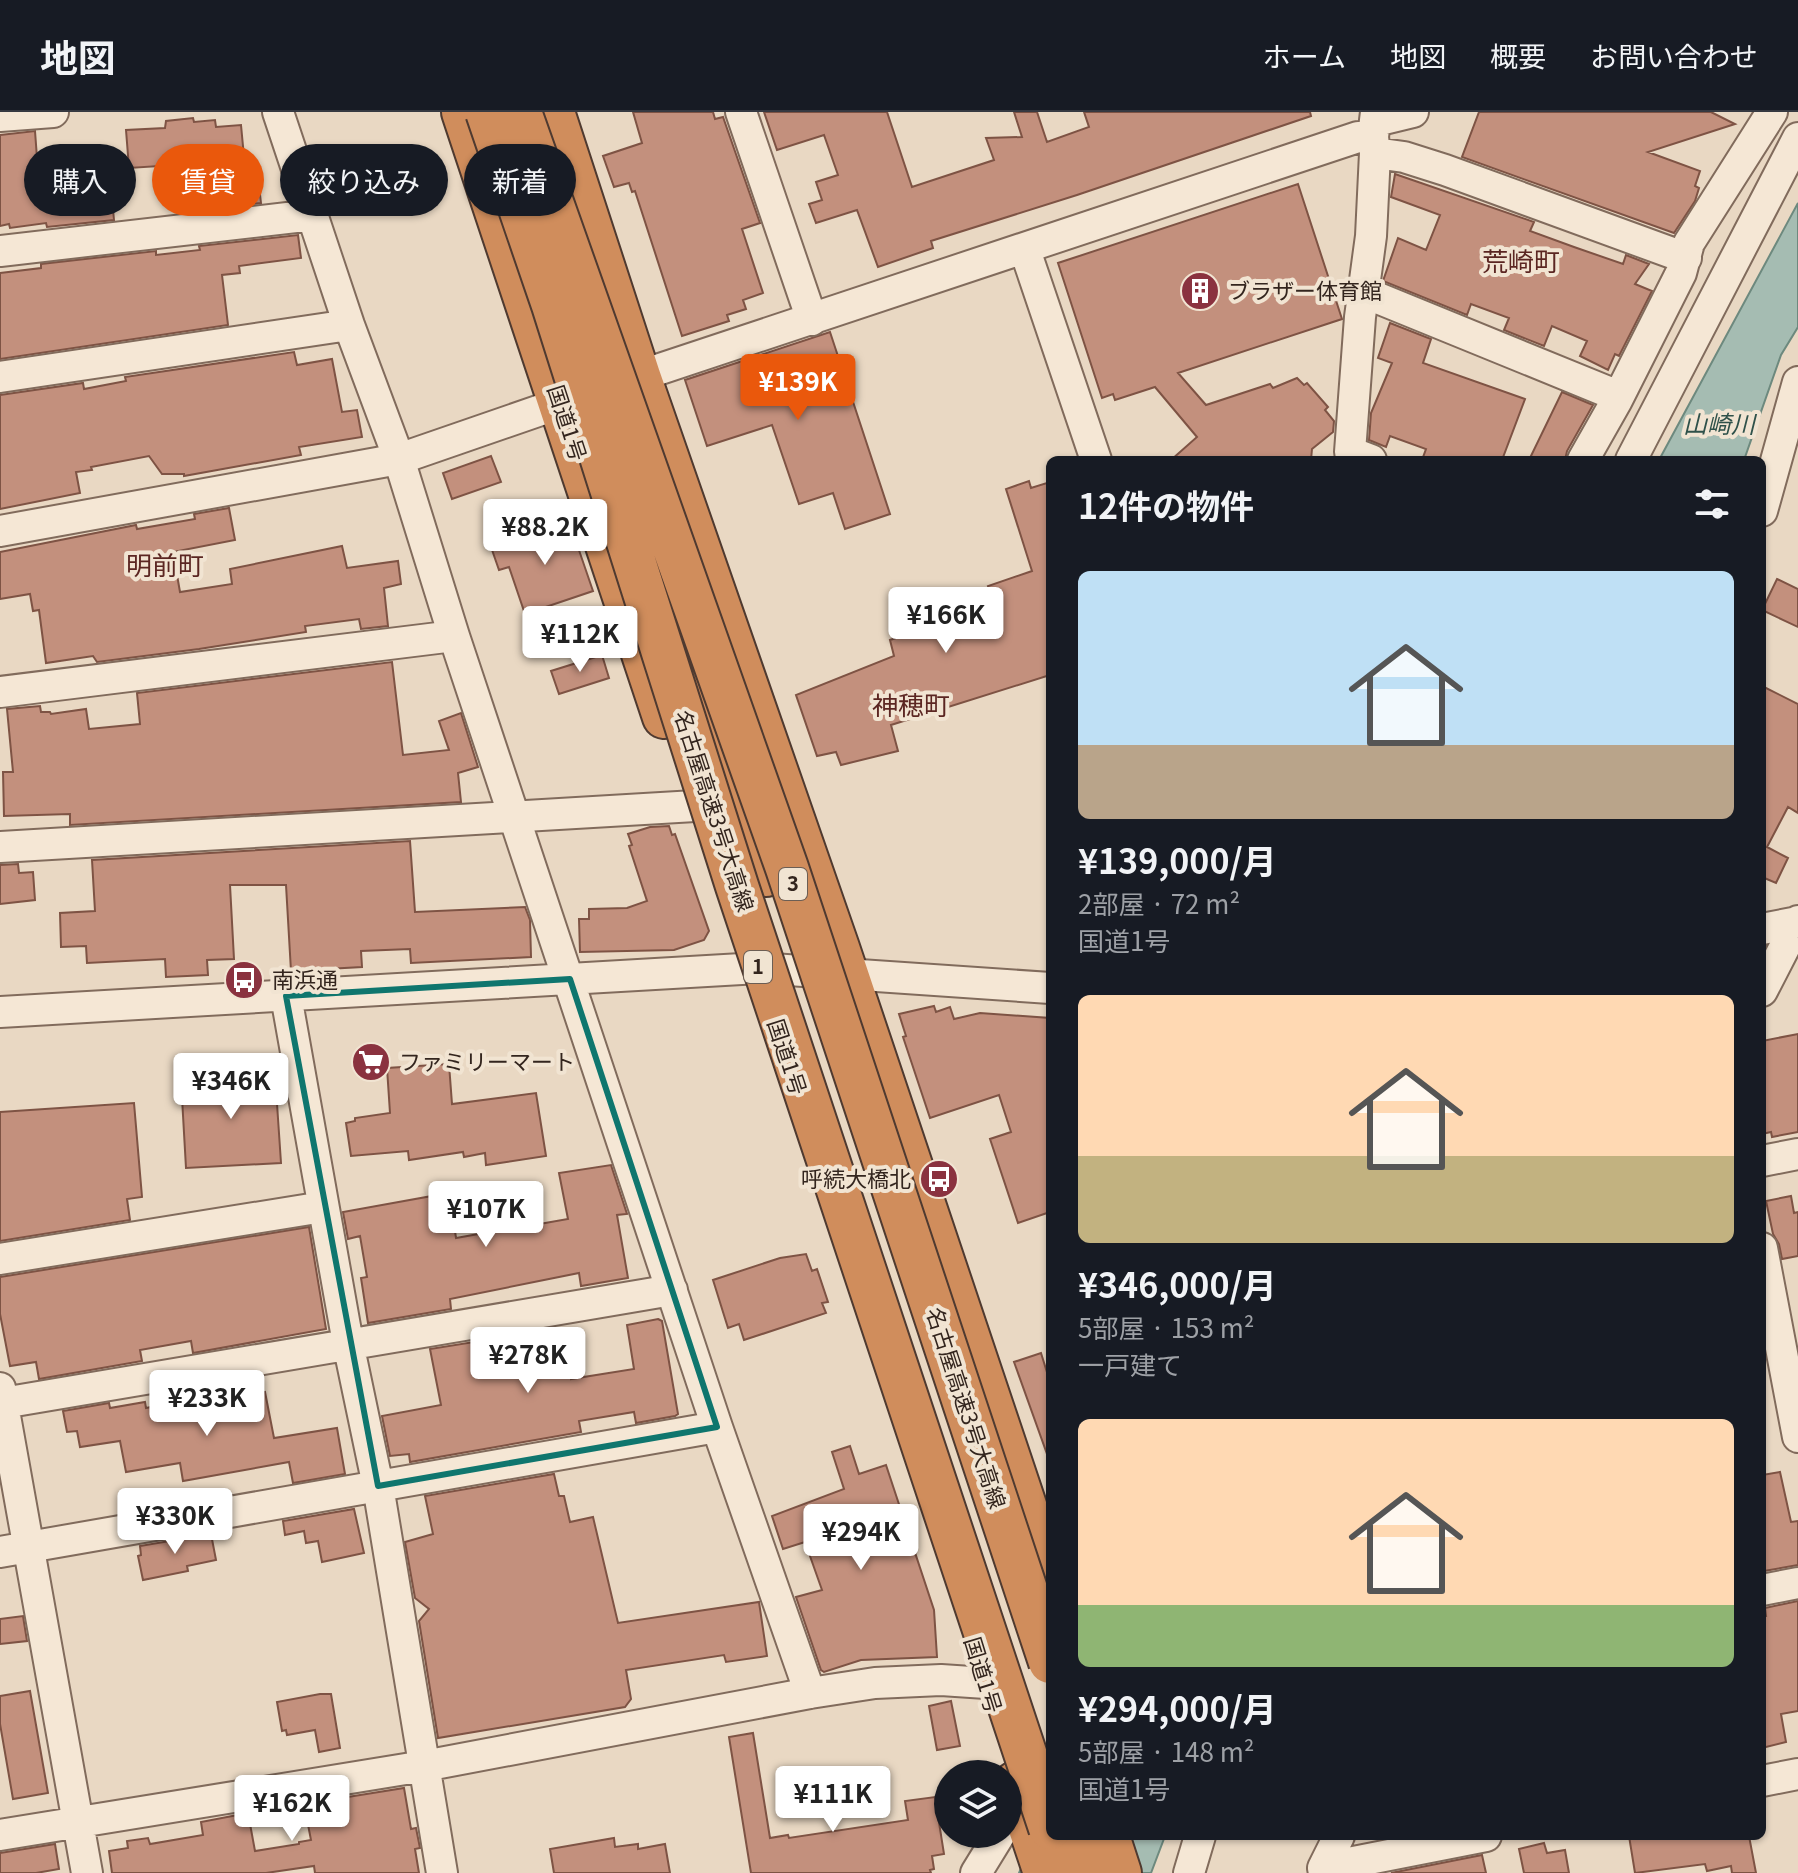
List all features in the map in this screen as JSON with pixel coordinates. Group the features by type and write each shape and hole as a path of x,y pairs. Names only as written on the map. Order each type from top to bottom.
{"highway":[{"name":"国道1号","path":"463,112 561,403 635,637 695,806 759,968 986,1683 1027,1827 1045,1873"},
{"name":"名古屋高速3号大高線","path":"487,112 553,305 737,886 1027,1827 1065,1873"},
{"name":"名古屋高速3号大高線","path":"520,112 787,868 1046,1650"},
{"path":"553,112 639,376 846,973 1046,1568"},
{"path":"635,637 703,699 766,875 873,1196 1046,1737"},
{"path":"1076,1840 1080,1873"},
{"path":"1109,1840 1120,1873"},
{"path":"1138,1840 1149,1873"}],"street":[{"path":"0,116 53,112"},
{"path":"278,112 289,144"},
{"path":"741,112 812,320"},
{"path":"639,376 1358,137 1413,112"},
{"path":"1585,456 1686,258 1689,243 1756,118"},
{"path":"1375,131 1404,157 1686,258"},
{"path":"1353,456 1363,292 1371,236 1375,131"},
{"path":"1633,456 1798,138"},
{"path":"0,251 304,216"},
{"path":"313,216 349,325 399,459 454,636 717,1427 810,1693"},
{"path":"1025,250 1095,456"},
{"path":"1363,292 1618,396"},
{"path":"0,377 349,325"},
{"path":"1766,497 1798,384"},
{"path":"0,531 399,459 561,403"},
{"path":"0,692 454,636"},
{"path":"0,847 695,806"},
{"path":"1766,928 1798,921"},
{"path":"1766,983 1798,921"},
{"path":"0,1012 759,968 1046,988"},
{"path":"286,996 348,1343 378,1486 442,1873"},
{"path":"1766,1160 1798,1154"},
{"path":"0,1259 323,1207"},
{"path":"1766,1274 1783,1383 1798,1437"},
{"path":"87,1873 14,1550 2,1395 672,1290"},
{"path":"14,1550 717,1427"},
{"path":"1766,1589 1798,1583"},
{"path":"0,1835 424,1766 810,1693 891,1682 941,1680 986,1683"},
{"path":"1766,1780 1798,1774"},
{"path":"976,1873 1027,1827"},
{"path":"1189,1873 1199,1840"},
{"path":"1324,1871 1337,1840"},
{"path":"1324,1871 1467,1840"}],"highlighted area":[{"path":"570,979 717,1427 378,1486 286,996"}],"water":[{"name":"山崎川","path":"1798,203 1798,327 1781,355 1745,456 1661,456"},
{"path":"1046,1808 1046,1840 1163,1840 1151,1873 1019,1873"}],"building":[{"path":"633,112 713,112 715,119 723,117 760,223 742,229 763,293 743,300 746,309 727,315 729,321 682,336 635,191 632,192 629,183 614,187 603,156 642,143"},
{"path":"764,112 887,112 912,187 994,160 986,138 1022,137 1014,112 1037,112 1047,142 1089,127 1084,112 1310,112 1311,116 931,241 933,248 878,267 857,210 816,223 809,204 822,200 816,182 838,175 824,135 777,150"},
{"path":"1479,112 1711,112 1735,124 1648,152 1700,171 1695,186 1699,188 1695,201 1674,233 1462,157"},
{"path":"193,118 194,122 215,120 216,127 241,125 243,144 152,144 152,166 136,168 136,144 127,144 126,130 165,128 166,121"},
{"path":"35,131 36,144 24,144 24,216 114,216 114,220 47,227 46,223 10,228 9,224 0,226 0,135"},
{"path":"1395,174 1534,222 1530,231 1574,247 1623,264 1626,255 1649,264 1635,284 1652,291 1619,356 1615,354 1608,370 1580,356 1587,341 1552,326 1544,346 1504,330 1509,318 1471,304 1467,315 1383,281 1398,238 1426,250 1440,215 1391,197"},
{"name":"ブラザー体育館","path":"1298,184 1342,319 1178,373 1206,405 1270,384 1273,388 1297,378 1304,385 1307,383 1328,407 1325,410 1334,421 1333,432 1312,449 1311,456 1176,456 1197,437 1155,387 1115,400 1113,394 1102,398 1058,263"},
{"path":"298,235 301,258 239,266 240,273 222,275 228,325 0,359 0,273 41,268 41,264 156,251 156,255 200,250 199,246"},
{"path":"1390,323 1431,339 1423,363 1525,399 1504,456 1423,456 1426,449 1390,436 1386,447 1369,440 1371,413 1392,363 1378,358"},
{"path":"830,332 890,514 845,529 833,493 799,504 772,425 707,446 685,380"},
{"path":"294,352 297,365 332,359 342,412 357,410 362,437 299,447 301,455 184,476 162,474 149,456 91,467 92,470 76,472 80,493 0,509 0,395 83,383 84,389 126,381 125,377"},
{"path":"1562,392 1593,405 1566,456 1531,456"},
{"path":"491,456 501,482 452,499 443,473"},
{"path":"1029,481 1031,488 1046,483 1046,676 891,725 898,751 841,765 836,752 817,756 796,695 894,656 890,640 995,606 988,586 1032,571 1006,489"},
{"path":"229,508 235,540 173,552 180,592 232,584 230,569 342,546 347,568 398,561 401,584 384,588 388,626 361,629 359,619 305,626 306,632 199,649 97,662 93,656 46,663 39,610 33,611 30,594 0,599 0,552 136,525 137,529 195,519 194,514"},
{"path":"569,521 593,591 525,614 509,567 499,570 491,547"},
{"path":"1777,579 1798,589 1798,627 1766,612 1766,602"},
{"path":"602,655 609,678 559,694 551,671"},
{"path":"392,662 403,755 449,750 439,721 461,713 478,767 458,773 461,802 70,825 70,814 4,816 3,772 13,772 7,709 40,706 41,712 51,714 86,709 89,729 140,724 137,693"},
{"path":"1766,688 1798,704 1798,813 1788,807 1767,847 1788,858 1776,883 1766,879"},
{"path":"669,826 672,835 675,834 709,931 704,940 674,950 580,952 579,919 589,919 589,909 627,908 647,901 628,834 650,827"},
{"path":"410,841 415,912 525,907 530,920 531,957 411,963 410,949 361,951 362,967 291,971 286,885 230,885 234,959 207,960 208,975 166,977 165,959 87,963 86,946 61,947 60,913 95,911 92,860"},
{"path":"18,864 19,873 33,872 35,900 0,904 0,865"},
{"path":"934,1006 936,1012 950,1007 954,1019 980,1013 1046,1018 1046,1213 1018,1223 990,1139 1011,1132 999,1095 930,1118 903,1037 906,1036 899,1014"},
{"path":"1798,1034 1798,1132 1772,1137 1771,1132 1766,1133 1766,1040"},
{"path":"449,1064 452,1104 536,1093 546,1156 486,1165 485,1153 464,1157 463,1152 409,1160 408,1151 351,1156 346,1123 355,1121 355,1118 390,1113 387,1068"},
{"path":"275,1074 281,1163 186,1168 181,1080"},
{"path":"134,1103 142,1197 127,1199 130,1220 0,1241 0,1112"},
{"path":"611,1165 627,1214 617,1215 628,1278 581,1286 579,1273 450,1299 451,1309 368,1323 361,1278 367,1277 360,1236 348,1239 343,1212 432,1196 436,1220 453,1217 456,1238 501,1230 499,1212 525,1207 528,1226 568,1219 559,1173"},
{"path":"1791,1196 1794,1213 1798,1212 1798,1256 1782,1259 1766,1201"},
{"path":"309,1227 326,1329 193,1353 191,1341 140,1350 142,1361 39,1379 36,1362 10,1366 0,1314 0,1277"},
{"path":"806,1254 812,1271 817,1269 828,1302 822,1303 826,1313 744,1340 739,1324 728,1328 713,1280 780,1258"},
{"path":"658,1319 662,1321 678,1414 675,1416 636,1423 634,1412 579,1421 581,1432 410,1462 409,1454 390,1456 382,1416 441,1405 430,1349 550,1330 562,1373 570,1371 571,1379 634,1369 627,1325"},
{"path":"1041,1353 1046,1369 1046,1451 1014,1362"},
{"path":"206,1392 208,1402 265,1392 274,1438 337,1428 345,1474 293,1483 289,1462 183,1481 180,1463 126,1472 120,1441 80,1447 77,1431 67,1432 63,1411 109,1403 110,1408 145,1402 146,1408 186,1400 185,1396"},
{"path":"850,1446 859,1474 886,1465 934,1610 937,1657 861,1660 824,1672 821,1670 796,1597 822,1590 805,1542 783,1549 772,1516 844,1489 832,1452"},
{"path":"1780,1472 1791,1522 1798,1521 1798,1565 1766,1571 1766,1474"},
{"path":"554,1474 559,1496 564,1496 570,1522 593,1517 618,1623 759,1602 767,1656 726,1662 724,1655 626,1670 631,1699 625,1707 438,1738 419,1621 429,1609 415,1598 405,1542 433,1534 425,1496"},
{"path":"354,1509 364,1553 322,1562 318,1541 306,1543 304,1531 285,1535 283,1521"},
{"path":"211,1534 216,1560 187,1566 188,1571 143,1580 138,1556 141,1555 140,1546"},
{"path":"1798,1601 1798,1711 1781,1714 1786,1742 1766,1747 1766,1616 1766,1608"},
{"path":"23,1616 27,1641 0,1644 0,1619"},
{"path":"30,1691 48,1793 13,1799 0,1724 0,1696"},
{"path":"331,1694 340,1748 319,1752 315,1730 287,1735 286,1730 282,1731 277,1702"},
{"path":"951,1701 960,1746 937,1750 929,1706"},
{"path":"753,1733 770,1838 788,1835 789,1838 908,1820 905,1801 934,1797 934,1848 943,1848 944,1854 932,1856 934,1869 930,1870 931,1873 751,1873 729,1737"},
{"path":"404,1788 411,1829 416,1828 420,1848 415,1849 419,1873 315,1873 314,1866 266,1873 112,1873 109,1851 128,1848 127,1841 148,1838 150,1844 203,1835 201,1822 248,1813 255,1851 299,1844 311,1840 304,1804"},
{"path":"614,1838 615,1847 638,1844 638,1849 665,1844 670,1873 554,1873 550,1849"},
{"path":"1630,1840 1750,1840 1756,1873 1732,1873 1731,1866 1707,1871 1705,1864 1635,1873"},
{"path":"1544,1843 1547,1853 1565,1850 1569,1873 1524,1873 1519,1849"},
{"path":"55,1844 59,1869 36,1873 0,1873 0,1853"},
{"path":"1482,1855 1486,1873 1391,1873"}],"place":[{"name":"ブラザー体育館","path":"1200,291"},
{"name":"南浜通","path":"244,980"},
{"name":"ファミリーマート","path":"371,1062"},
{"name":"呼続大橋北","path":"939,1179"}],"district":[{"name":"荒崎町","path":"1521,262"},
{"name":"明前町","path":"165,566"},
{"name":"神穂町","path":"911,706"}]}
